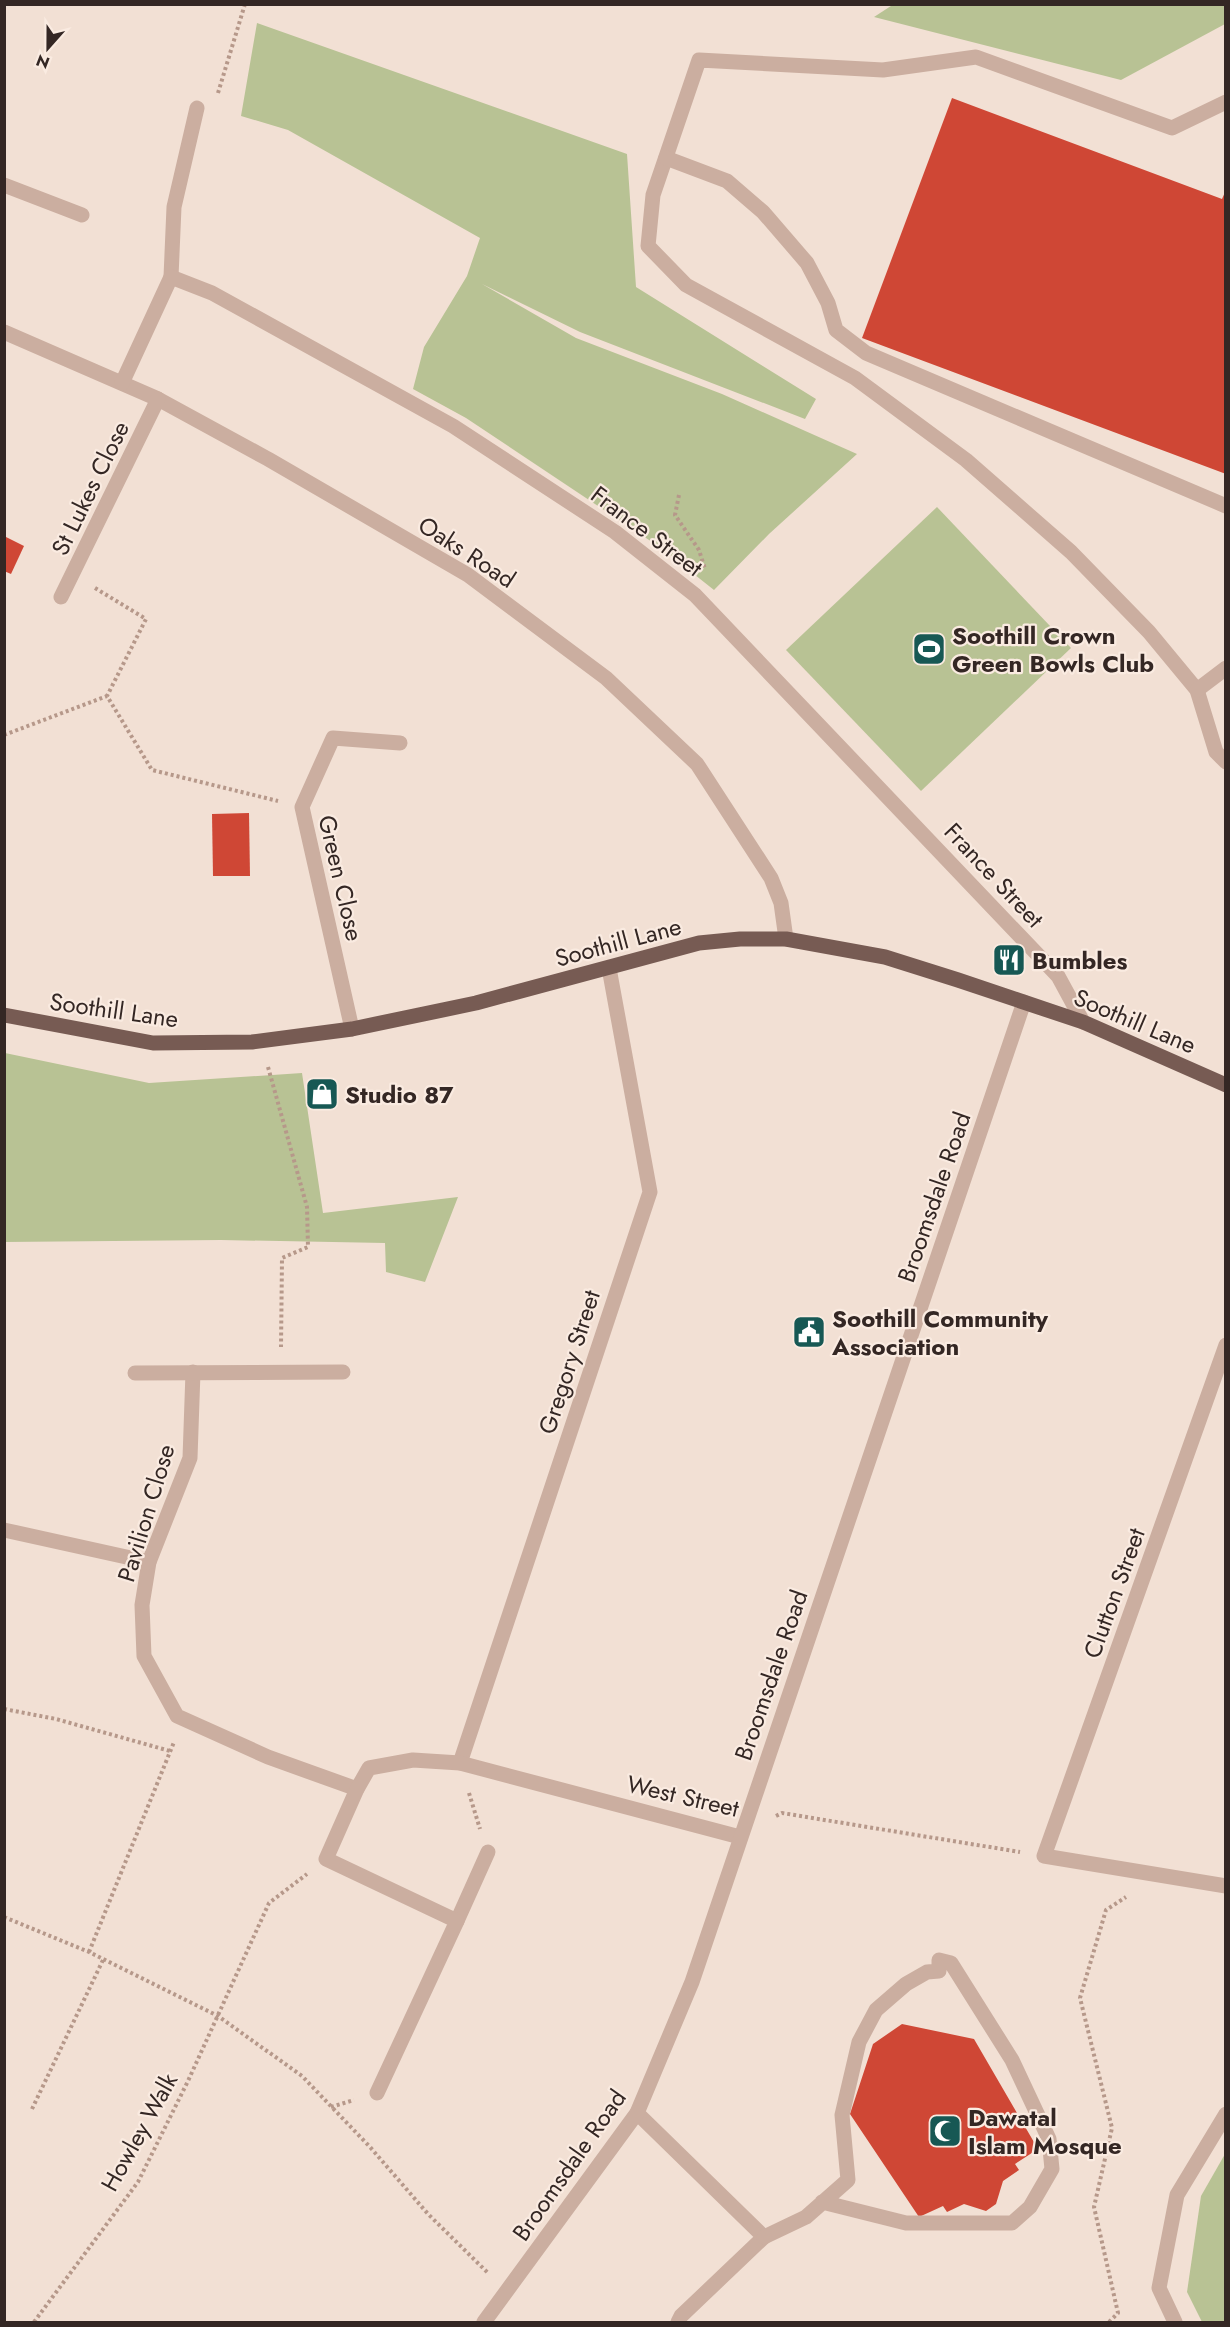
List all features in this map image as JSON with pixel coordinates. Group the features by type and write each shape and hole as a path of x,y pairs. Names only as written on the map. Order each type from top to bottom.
{"main road":[{"name":"Soothill Lane","path":"4,1015 153,1043 261,1041 352,1029 476,1003 699,944 740,939 786,939 885,957 1024,1002 1083,1022 1226,1085"}],"street":[{"path":"1226,102 1172,128 976,57 883,70 699,60 653,195 648,246 686,285 855,378 966,460 1071,552 1149,632 1197,690 1216,752 1226,762"},
{"path":"122,383 171,277 174,207 197,108"},
{"path":"666,158 727,181 763,212 807,263 828,303 836,330 866,353 1226,507"},
{"path":"4,185 82,215"},
{"name":"France Street","path":"171,277 212,293 453,426 615,532 695,595 1058,976 1083,1022"},
{"name":"Oaks Road","path":"4,332 158,399 468,575 606,678 697,764 771,878 781,903 786,939"},
{"name":"St Lukes Close","path":"61,597 158,399"},
{"path":"1197,690 1226,668"},
{"name":"Green Close","path":"352,1029 302,807 333,738 400,743"},
{"name":"Gregory Street","path":"460,1763 650,1192 609,968"},
{"name":"Broomsdale Road","path":"484,2322 637,2113 692,1982 1024,1002"},
{"name":"Clutton Street","path":"1044,1856 1226,1345"},
{"name":"Pavilion Close","path":"193,1372 190,1458 149,1562 142,1605 144,1656 177,1716 268,1757 357,1789"},
{"path":"135,1373 343,1372"},
{"path":"4,1530 149,1562"},
{"name":"West Street","path":"326,1859 357,1789 369,1768 413,1760 460,1763 740,1836"},
{"path":"377,2093 488,1852"},
{"path":"1044,1856 1226,1886"},
{"path":"326,1859 457,1920"},
{"path":"678,2322 681,2316 764,2237 806,2217 822,2202 848,2180 842,2115 859,2042 876,2010 906,1984 927,1972 939,1971 939,1960 951,1963 1016,2070 1050,2139 1052,2169 1030,2207 1012,2223 906,2223 822,2202"},
{"path":"637,2113 764,2237"},
{"path":"1175,2322 1159,2288 1177,2195 1226,2114"}],"path":[{"path":"215,101 245,4"},
{"path":"680,495 675,515 699,550 706,566 704,573"},
{"path":"4,735 106,696 146,619 72,575"},
{"path":"106,696 152,770 302,807"},
{"path":"261,1041 307,1207 308,1247 282,1258 280,1371"},
{"path":"4,1709 56,1719 170,1751"},
{"path":"89,1952 183,1719"},
{"path":"460,1763 488,1852"},
{"name":"West Street","path":"740,1836 782,1813 1044,1856"},
{"name":"Howley Walk","path":"34,2322 138,2182 218,2016 269,1903 326,1859"},
{"path":"1109,2322 1118,2313 1094,2207 1112,2128 1080,1998 1106,1910 1159,1875"},
{"path":"4,1917 89,1952 218,2016 302,2076 370,2147 428,2214 507,2291"},
{"path":"32,2109 103,1960"}],"green space":[{"path":"894,4 1225,5 1225,24 1121,80 874,17"},
{"path":"257,23 627,154 636,287 816,399 805,419 580,332 482,284 576,338 722,394 857,454 769,534 714,590 661,548 466,418 413,389 424,347 467,276 480,238 288,130 241,116"},
{"name":"Soothill Crown Green Bowls Club","path":"937,507 1071,648 921,791 786,650"},
{"path":"5,1053 149,1083 302,1073 323,1213 458,1197 425,1282 386,1272 385,1243 221,1240 5,1242"},
{"path":"1225,2154 1225,2322 1202,2322 1187,2292 1201,2196"}],"building":[{"path":"952,98 1222,199 1226,190 1226,474 862,338"},
{"path":"4,536 24,546 11,574 4,571"},
{"path":"249,813 250,876 213,876 212,814"},
{"name":"Dawatal Islam Mosque","path":"902,2024 974,2039 1038,2149 1015,2164 1019,2170 1003,2181 996,2204 986,2211 964,2204 947,2212 943,2206 919,2217 850,2114 873,2044"}],"place":[{"name":"Soothill Crown Green Bowls Club","path":"929,649"},
{"name":"Bumbles","path":"1009,960"},
{"name":"Studio 87","path":"322,1094"},
{"name":"Soothill Community Association","path":"809,1332"},
{"name":"Dawatal Islam Mosque","path":"945,2131"}]}
